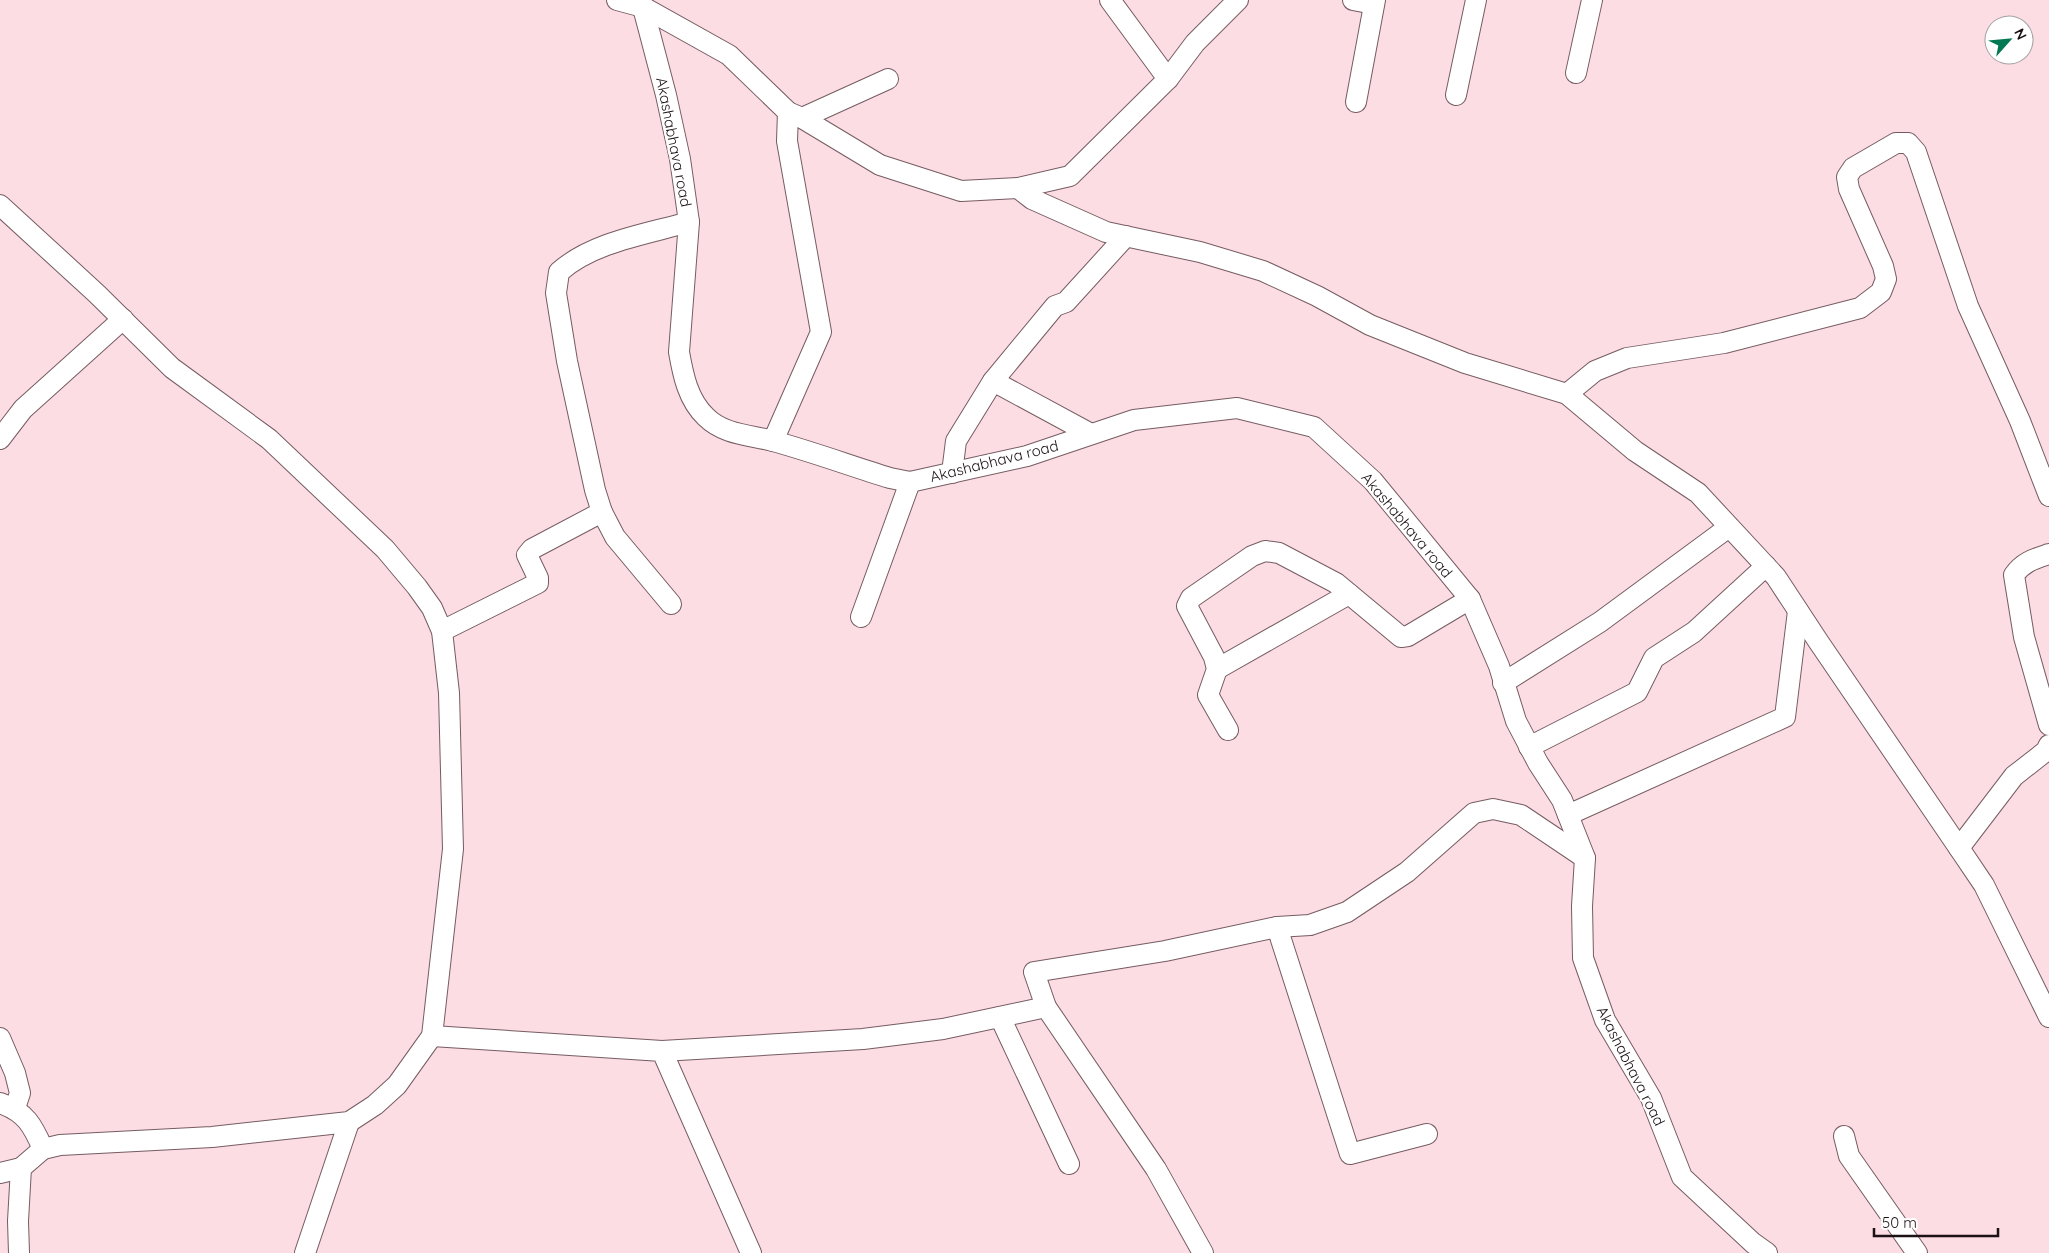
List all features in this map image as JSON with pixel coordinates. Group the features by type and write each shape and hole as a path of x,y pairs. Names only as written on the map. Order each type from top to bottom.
{"street":[{"path":"617,0 647,2 729,55 795,115 880,165 961,191 1018,188 1070,176 1168,79 1195,43 1238,0"},
{"path":"1110,0 1168,79"},
{"path":"1353,0 1375,2 1356,102"},
{"path":"1456,95 1476,0"},
{"path":"1576,73 1592,0"},
{"name":"Akashabhava road","path":"647,2 680,159 689,222 680,352 686,385 705,417 716,426 727,430 773,441 890,478 910,482 1027,456 1134,420 1237,408 1314,427 1373,481 1470,599 1499,666 1516,721 1529,747 1562,800 1585,858 1582,906 1583,958 1605,1020 1651,1098 1682,1177 1766,1253"},
{"path":"795,115 888,79"},
{"path":"773,441 821,332 787,141 795,115"},
{"path":"1567,394 1595,371 1627,358 1724,343 1860,308 1881,292 1886,279 1849,189 1847,176 1853,168 1896,143 1908,143 1916,152 1968,306 2020,421 2049,496"},
{"path":"1018,188 1032,199 1098,229 1200,252 1263,271 1316,296 1370,325 1465,362 1567,394 1635,450 1698,493 1776,577 1984,885 2049,1017"},
{"path":"0,206 10,213 172,368 268,438 385,549 432,608 442,631 449,693 453,849 432,1036 388,1095 349,1122 212,1137 60,1145 44,1150 21,1168 0,1173"},
{"path":"671,604 615,537 602,512 595,490 567,361 556,293 558,272 586,253 689,222"},
{"path":"952,473 956,440 993,381 1055,306 1066,302 1126,236"},
{"path":"0,439 23,409 123,320"},
{"path":"993,381 1091,434"},
{"path":"861,617 910,482"},
{"path":"442,631 534,586 538,583 538,578 527,555 532,549 602,512"},
{"path":"1503,683 1600,622 1729,526"},
{"path":"1228,730 1208,695 1217,669 1214,657 1186,606 1190,598 1252,556 1265,551 1279,553 1336,583 1401,637 1408,636 1470,599"},
{"path":"2049,554 2030,560 2020,567 2014,575 2024,637 2049,725"},
{"path":"1529,747 1637,692 1654,658 1694,632 1766,566"},
{"path":"1217,669 1349,594"},
{"path":"1568,815 1785,717 1798,611"},
{"path":"1959,848 2014,776 2046,750 2049,745"},
{"path":"1203,1253 1156,1169 1046,1007 1034,972 1165,951 1276,927 1310,925 1347,912 1407,872 1474,813 1493,809 1521,815 1585,858"},
{"path":"1276,927 1350,1154 1427,1134"},
{"path":"432,1036 662,1051 863,1039 943,1029 1046,1007"},
{"path":"1000,1017 1069,1164"},
{"path":"0,1038 16,1073 20,1093 8,1105 34,1128 44,1150"},
{"path":"662,1051 751,1253"},
{"path":"306,1253 349,1122"},
{"path":"1844,1136 1849,1156 1917,1253"},
{"path":"19,1253 18,1221 21,1168"}]}
